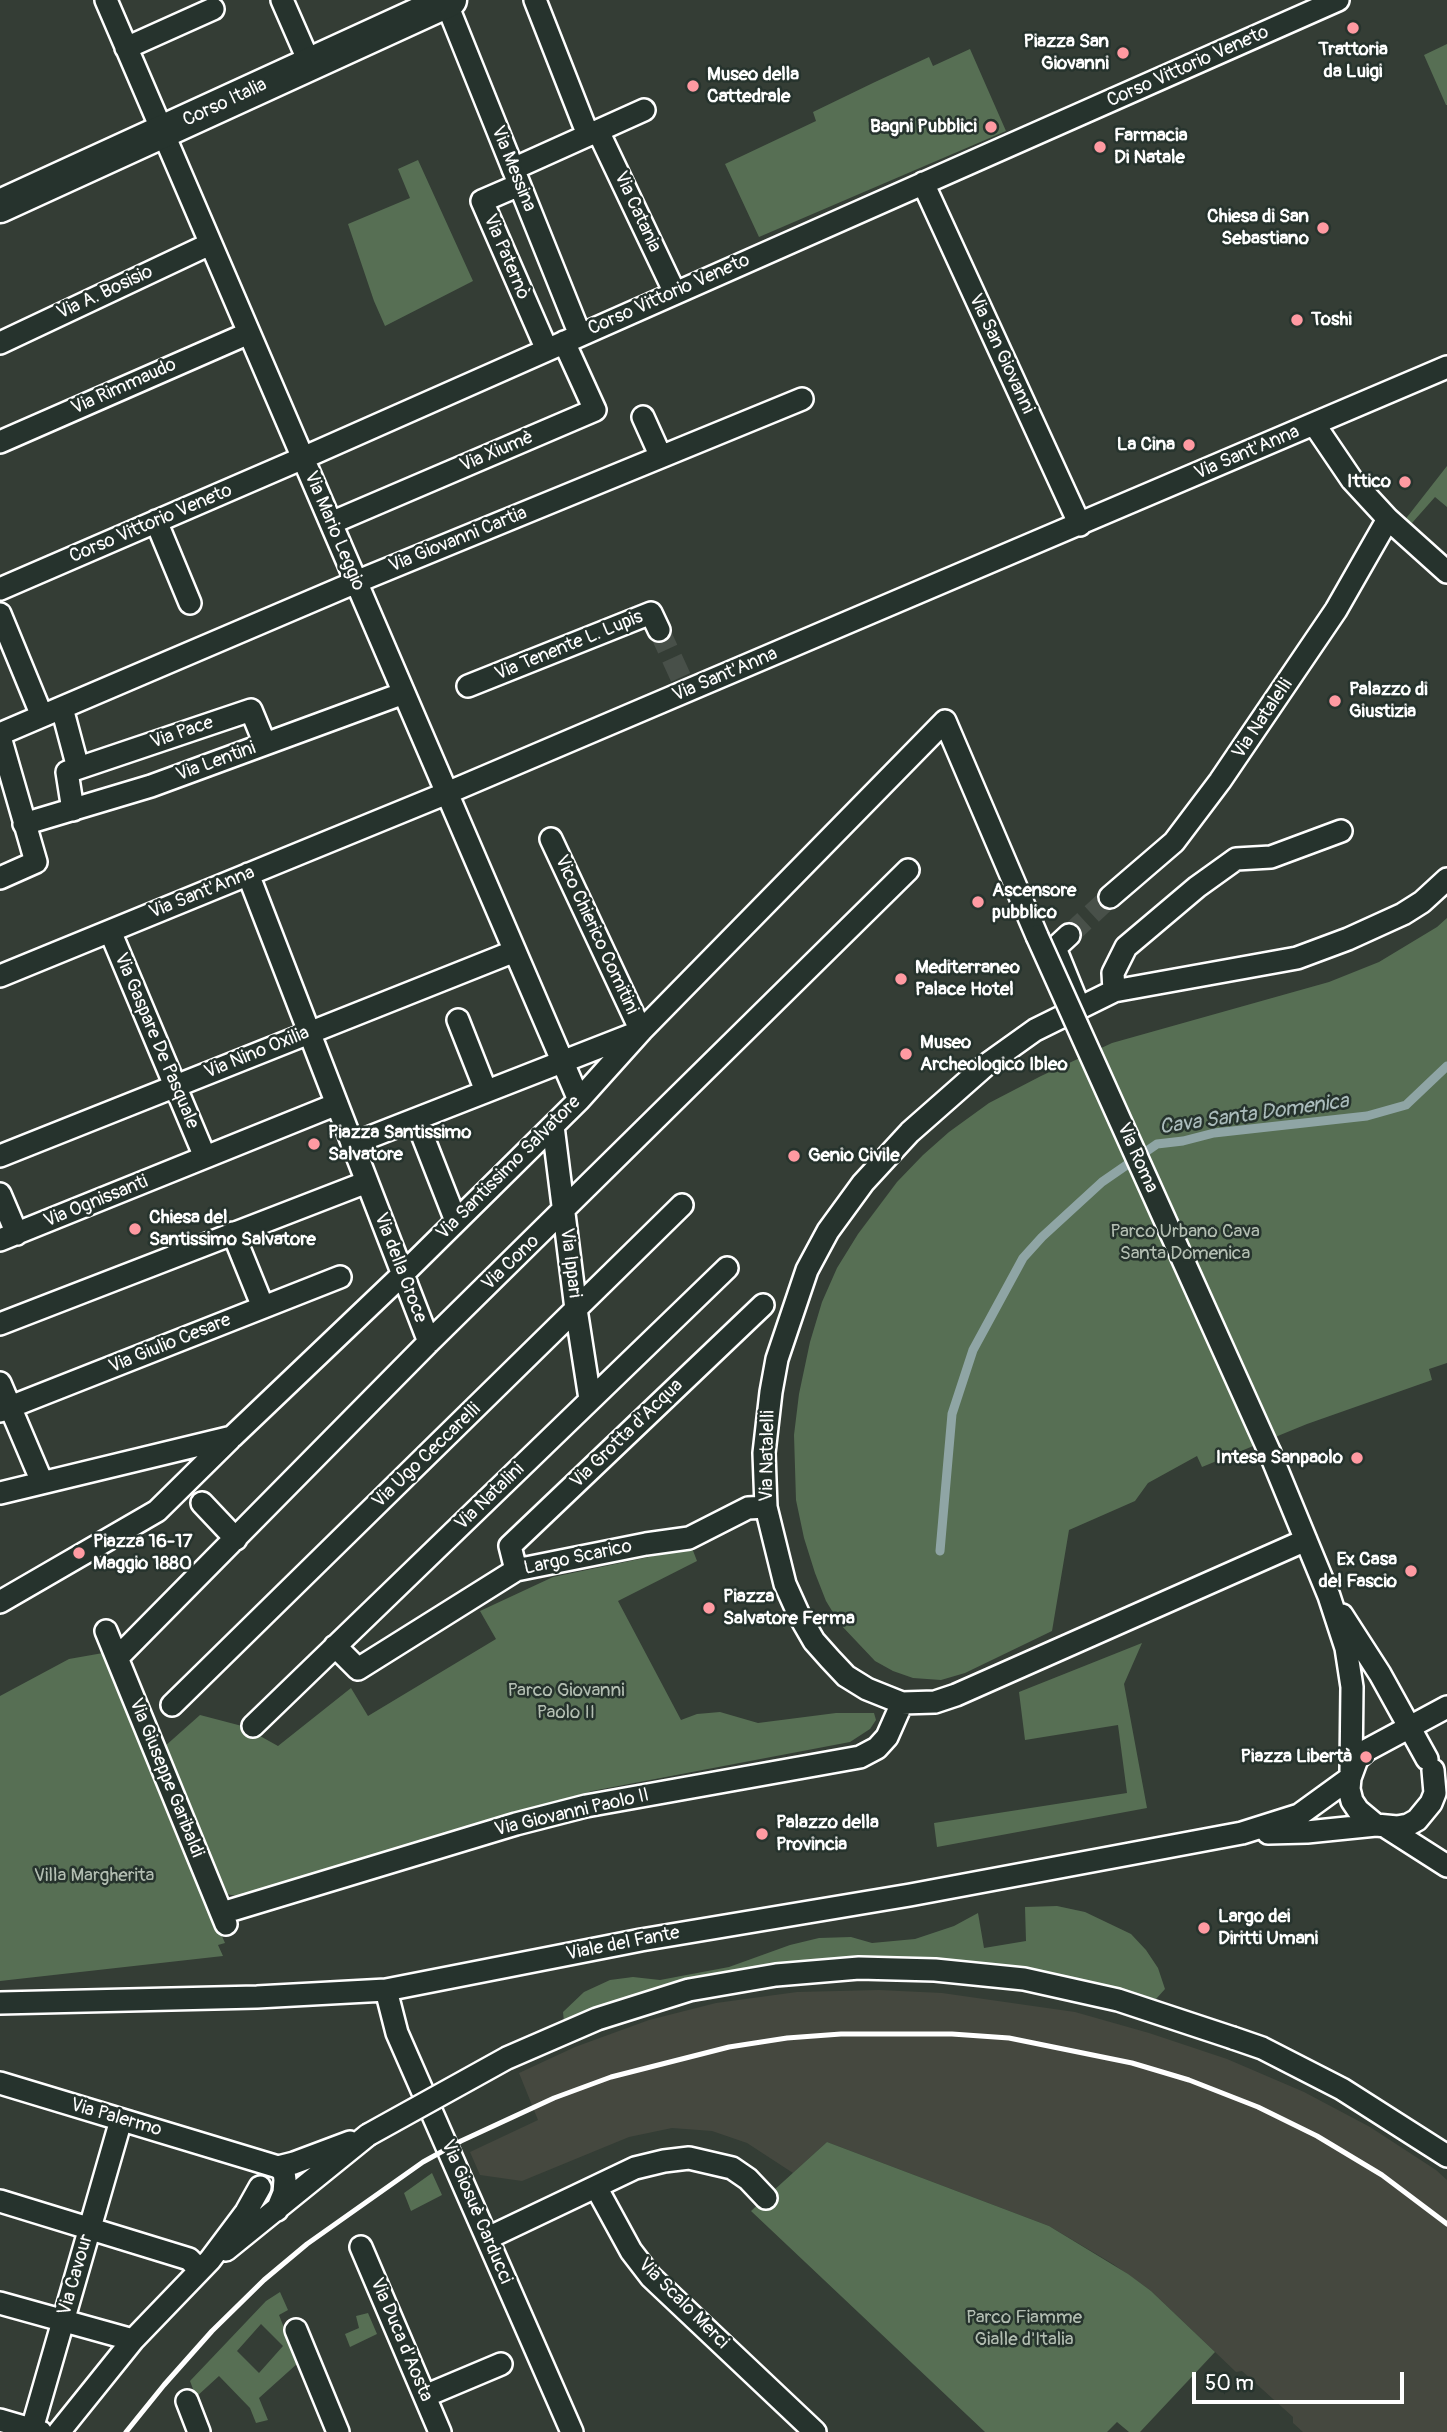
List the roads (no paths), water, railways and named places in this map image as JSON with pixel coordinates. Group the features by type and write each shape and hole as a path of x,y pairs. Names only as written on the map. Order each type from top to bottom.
{"street":[{"path":"282,0 310,64"},
{"name":"Via Catania","path":"535,0 593,133 675,293"},
{"name":"Corso Vittorio Veneto","path":"0,589 303,458 1338,0"},
{"name":"Corso Italia","path":"0,206 448,1"},
{"name":"Via Messina","path":"448,1 516,177 563,342"},
{"name":"Via Mario Leggio","path":"112,2 126,48 579,1100"},
{"path":"126,48 213,9"},
{"name":"Via Paternò","path":"563,342 482,201 516,177 593,133 644,110"},
{"name":"Via San Giovanni","path":"923,183 1080,525"},
{"name":"Via A. Bosisio","path":"0,343 211,244"},
{"name":"Via Rimmaudo","path":"0,442 249,333"},
{"name":"Via Xiumè","path":"331,523 594,410 563,342"},
{"name":"Via Sant'Anna","path":"0,976 447,793 1447,367"},
{"name":"Via Giovanni Cartia","path":"0,736 356,582 802,399"},
{"path":"643,417 661,457"},
{"path":"1314,424 1352,480 1388,519 1447,572"},
{"name":"Via Natalelli","path":"1110,897 1174,842 1220,781 1336,610 1388,519"},
{"path":"156,522 190,603"},
{"name":"Via Tenente L. Lupis","path":"468,686 651,613 659,631"},
{"path":"0,614 9,663 42,716"},
{"name":"Via Lentini","path":"24,824 151,786 404,692"},
{"path":"62,708 78,768 67,772 73,810"},
{"name":"Via Pace","path":"78,768 251,710 265,744"},
{"name":"Via Roma","path":"945,721 1037,936 1270,1453 1329,1596"},
{"name":"Via Santissimo Salvatore","path":"0,1602 157,1511 579,1100 641,1031 945,721"},
{"path":"0,736 36,862 0,878"},
{"path":"1114,991 1113,973 1126,947 1197,887 1236,859 1271,857 1341,831"},
{"name":"Vico Chierico Comitini","path":"551,839 641,1031"},
{"name":"Via Cono","path":"117,1658 429,1342 564,1212 908,870"},
{"path":"248,874 336,1101"},
{"name":"Via Natalelli","path":"1306,1540 956,1695 927,1703 902,1703 875,1693 846,1676 814,1641 785,1584 766,1507 764,1453 777,1359 807,1270 828,1231 863,1183 910,1132 986,1065 1035,1030 1114,991 1297,958 1403,914 1422,902 1447,879"},
{"name":"Via Gaspare De Pasquale","path":"110,931 176,1086 200,1157"},
{"path":"1069,935 1055,948 1079,1007"},
{"name":"Via Nino Oxilia","path":"0,1156 515,951"},
{"path":"458,1020 485,1091"},
{"path":"352,1143 641,1031"},
{"name":"Via della Croce","path":"336,1101 429,1342"},
{"name":"Via Ognissanti","path":"8,1237 336,1101"},
{"path":"416,1119 456,1222"},
{"name":"Via Ippari","path":"552,1126 590,1399"},
{"path":"0,1324 369,1187"},
{"path":"0,1194 8,1237"},
{"name":"Via Ugo Ceccarelli","path":"172,1705 682,1205"},
{"path":"230,1239 263,1307"},
{"name":"Via Natalini","path":"253,1726 727,1268"},
{"name":"Via Giulio Cesare","path":"5,1409 340,1277"},
{"name":"Via Grotta d'Acqua","path":"516,1570 509,1546 763,1305"},
{"path":"0,1384 5,1409 42,1482"},
{"path":"0,1493 232,1437"},
{"path":"182,1449 190,1478"},
{"path":"202,1503 236,1539"},
{"name":"Largo Scarico","path":"335,1646 358,1669 516,1570 689,1538 748,1507 766,1507"},
{"path":"1242,1833 1307,1832 1408,1825 1446,1794 1380,1674 1329,1596"},
{"path":"1329,1596 1346,1648 1352,1687 1349,1789 1352,1801 1358,1810 1381,1826 1447,1866"},
{"name":"Via Giuseppe Garibaldi","path":"106,1631 224,1919"},
{"name":"Via Giovanni Paolo II","path":"224,1919 516,1824 586,1806 860,1757 877,1748 887,1737 902,1703"},
{"path":"1242,1833 1299,1815 1351,1774 1357,1759 1367,1750 1447,1707"},
{"path":"1378,1744 1400,1742 1419,1751 1430,1765 1435,1793 1425,1813"},
{"name":"Viale del Fante","path":"0,2003 257,1997 386,1990 654,1937 910,1895 1242,1833"},
{"path":"59,2432 133,2340 205,2265 246,2212 294,2163 368,2135 507,2057 597,2019 689,1990 776,1975 872,1968 935,1970 1024,1979 1118,2000 1262,2048 1342,2089 1447,2155"},
{"name":"Via Giosuè Carducci","path":"386,1990 397,2033 572,2432"},
{"name":"Via Palermo","path":"0,2083 233,2152 252,2171 273,2185"},
{"name":"Via Cavour","path":"36,2431 63,2320 121,2120"},
{"path":"273,2185 309,2184 368,2135"},
{"path":"488,2238 635,2168 664,2161 689,2158 732,2168 766,2197"},
{"path":"205,2265 234,2245 273,2185"},
{"name":"Via Scalo Merci","path":"596,2187 631,2251 651,2277 815,2432"},
{"path":"0,2201 205,2265"},
{"name":"Via Duca d'Aosta","path":"361,2248 440,2432"},
{"path":"0,2303 133,2340"},
{"path":"296,2330 338,2432"},
{"path":"425,2396 501,2364"},
{"path":"187,2401 199,2432"},
{"path":"0,2420 36,2431"}],"waterway":[{"name":"Cava Santa Domenica","path":"940,1551 952,1414 973,1350 1023,1258 1042,1237 1102,1182 1157,1144 1214,1133 1367,1116 1406,1105 1447,1066"}],"tunnel":[{"path":"659,630 687,691"},
{"path":"1069,935 1110,897"}],"railway":[{"path":"126,2432 212,2331 264,2280 307,2244 423,2162 461,2141 554,2098 611,2077 729,2047 787,2038 841,2034 952,2034 1009,2038 1132,2063 1189,2080 1258,2107 1317,2136 1382,2175 1447,2224"}],"place":[{"name":"Trattoria da Luigi","path":"1353,28"},
{"name":"Piazza San Giovanni","path":"1123,53"},
{"name":"Museo della Cattedrale","path":"693,86"},
{"name":"Bagni Pubblici","path":"991,127"},
{"name":"Farmacia Di Natale","path":"1100,147"},
{"name":"Chiesa di San Sebastiano","path":"1323,228"},
{"name":"Toshi","path":"1297,320"},
{"name":"La Cina","path":"1189,445"},
{"name":"Ittico","path":"1405,482"},
{"name":"Palazzo di Giustizia","path":"1335,701"},
{"name":"Ascensore pubblico","path":"978,902"},
{"name":"Mediterraneo Palace Hotel","path":"901,979"},
{"name":"Museo Archeologico Ibleo","path":"906,1054"},
{"name":"Piazza Santissimo Salvatore","path":"314,1144"},
{"name":"Genio Civile","path":"794,1156"},
{"name":"Chiesa del Santissimo Salvatore","path":"135,1229"},
{"name":"Intesa Sanpaolo","path":"1357,1458"},
{"name":"Piazza 16-17 Maggio 1880","path":"79,1553"},
{"name":"Ex Casa del Fascio","path":"1411,1571"},
{"name":"Piazza Salvatore Ferma","path":"709,1608"},
{"name":"Piazza Libertà","path":"1366,1757"},
{"name":"Palazzo della Provincia","path":"762,1834"},
{"name":"Largo dei Diritti Umani","path":"1204,1928"}],"park label":[{"name":"Parco Urbano Cava Santa Domenica","path":"1185,1243"},
{"name":"Parco Giovanni Paolo II","path":"566,1702"},
{"name":"Villa Margherita","path":"94,1876"},
{"name":"Parco Fiamme Gialle d'Italia","path":"1024,2329"}]}
